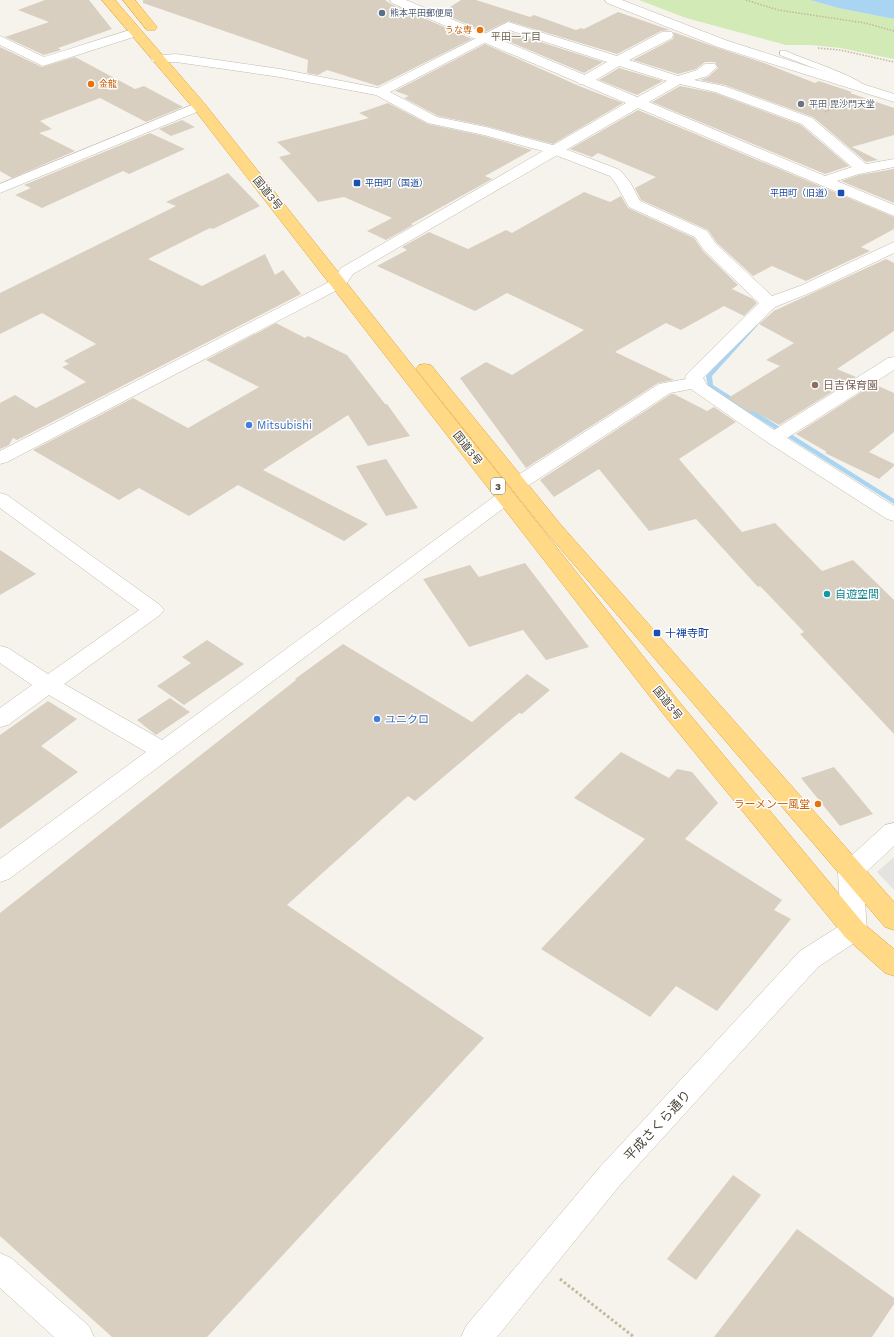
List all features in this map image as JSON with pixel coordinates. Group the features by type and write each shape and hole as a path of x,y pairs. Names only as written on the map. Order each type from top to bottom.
{"highway":[{"name":"国道3号","path":"108,0 136,32 167,59 513,490 673,710 854,930 894,965"},
{"name":"国道3号","path":"129,0 198,106 343,277"},
{"name":"国道3号","path":"513,490 554,529 850,872 894,920"}],"street":[{"path":"396,0 584,81 894,211"},
{"path":"611,0 722,44 894,98"},
{"path":"380,92 508,26 678,80 719,89 807,121 858,165 894,163"},
{"path":"1,42 43,62 136,32"},
{"path":"584,81 638,49 667,36"},
{"path":"167,59 280,73 380,92 433,120 486,131 555,150 615,173 623,182 634,204 701,234 710,247 769,303"},
{"path":"0,458 343,277 555,150 637,103 678,80 702,73 710,68"},
{"path":"0,189 198,106"},
{"path":"824,181 856,170 858,165 894,150"},
{"path":"894,247 806,289 769,303 694,377 700,388 774,438 894,515"},
{"path":"774,438 894,362"},
{"path":"0,872 164,752 513,490 665,388 697,383"},
{"path":"0,499 154,610 0,719"},
{"path":"0,653 48,685 164,752"},
{"path":"854,930 850,872 894,832"},
{"name":"平成さくら通り","path":"477,1337 610,1176 809,959 854,930"},
{"path":"0,1268 78,1337"}],"lane":[{"path":"783,53 845,77 866,90"}],"path":[{"path":"746,0 778,10 865,23 894,31"},
{"path":"807,121 866,90"},
{"path":"555,1275 634,1337"}],"green space":[{"path":"639,0 810,0 838,8 894,19 894,59 840,48 812,45 786,45 686,18"}],"shaded area":[{"path":"894,857 894,890 877,872"}],"water":[{"path":"810,0 894,0 894,19 838,8"}],"building":[{"path":"45,0 89,0 112,29 58,48 61,50 44,55 5,37 49,22 18,10"},
{"path":"143,0 385,0 472,39 378,86 327,70 318,75 307,73 308,60 143,3"},
{"path":"461,0 476,0 530,17 534,15 576,30 581,28 584,29 618,12 670,30 661,31 617,54 508,21 485,32 441,13"},
{"path":"509,32 603,62 584,73 498,37"},
{"path":"673,32 764,63 815,83 819,81 894,108 894,135 852,147 878,160 866,162 813,117 725,85 700,80 708,77 718,68 715,62 705,62 696,69 678,74 633,60 673,39"},
{"path":"485,44 579,86 623,103 553,144 486,126 438,116 404,98 409,96 395,91"},
{"path":"0,47 42,67 75,57 135,89 144,86 183,107 146,122 100,98 40,121 52,129 39,133 75,151 12,178 0,171"},
{"path":"619,68 663,81 637,95 599,80"},
{"path":"680,86 715,93 801,125 849,166 825,174 652,102"},
{"path":"388,103 428,124 484,136 532,150 485,176 492,179 411,224 413,225 386,240 367,231 392,218 344,197 318,202 279,157 291,154 277,142 369,118 359,113"},
{"path":"638,110 894,217 894,229 861,247 870,251 806,281 772,266 753,276 717,243 708,230 641,200 635,188 656,177 598,153 592,157 570,149"},
{"path":"182,120 195,127 171,136 159,129"},
{"path":"150,133 185,149 129,174 123,171 42,208 15,195 31,188 24,185"},
{"path":"894,169 894,203 841,181 859,175"},
{"path":"228,173 260,206 213,229 210,228 148,259 202,286 265,254 275,275 283,270 301,294 17,440 13,438 9,445 0,449 0,403 15,395 36,408 86,382 62,367 69,364 64,361 96,344 42,313 0,334 0,293 176,206 166,202"},
{"path":"584,192 610,202 621,196 628,208 694,238 703,251 738,285 732,289 753,299 757,303 744,316 724,306 681,330 666,323 615,352 674,380 658,383 526,468 460,378 486,362 512,375 584,330 507,293 475,311 377,266 407,250 402,247 429,232 468,249 506,230 512,233"},
{"path":"886,259 894,263 894,331 837,369 856,377 779,425 753,411 750,412 728,398 780,366 766,360 794,343 759,324 775,310"},
{"path":"276,323 305,338 308,336 347,355 385,404 387,404 410,436 368,446 348,415 263,470 368,524 344,541 238,485 189,516 139,488 119,500 33,450 133,398 188,428 259,387 206,360"},
{"path":"874,384 894,393 894,432 869,452 894,464 894,466 879,479 825,453 827,452 796,434"},
{"path":"671,394 674,394 707,411 714,407 736,422 679,459 742,532 775,523 822,571 853,560 894,600 894,734 800,634 804,632 760,586 758,587 696,519 649,531 599,469 554,497 540,480"},
{"path":"386,459 418,508 386,516 356,466"},
{"path":"0,550 36,574 0,595"},
{"path":"525,563 589,647 546,660 523,630 469,647 423,579 470,565 479,577"},
{"path":"207,640 244,664 184,705 157,686 191,663 182,657"},
{"path":"343,644 472,722 527,674 550,690 522,714 519,713 415,801 408,796 287,905 484,1038 207,1337 112,1337 0,1236 0,913 296,680 295,679"},
{"path":"170,698 190,712 156,735 137,720"},
{"path":"48,701 77,719 41,746 78,772 0,829 0,735"},
{"path":"621,752 669,778 677,769 692,772 718,803 685,839 782,900 774,910 791,919 717,1011 676,986 650,1017 541,949 645,839 574,798"},
{"path":"834,767 873,814 840,826 801,778"},
{"path":"733,1175 761,1195 696,1280 667,1259"},
{"path":"797,1229 894,1298 894,1304 872,1337 714,1337"}],"waterway":[{"path":"755,325 709,376 710,386 894,502"}],"place":[{"name":"熊本平田郵便局","path":"382,13"},
{"name":"うな専","path":"480,30"},
{"name":"金龍","path":"91,84"},
{"name":"平田 毘沙門天堂","path":"801,104"},
{"name":"平田町（国道）","path":"357,183"},
{"name":"平田町（旧道）","path":"841,193"},
{"name":"日吉保育園","path":"815,385"},
{"name":"Mitsubishi","path":"249,425"},
{"name":"自遊空間","path":"827,594"},
{"name":"十禅寺町","path":"657,633"},
{"name":"ユニクロ","path":"377,719"},
{"name":"ラーメン一風堂","path":"818,804"}],"district":[{"name":"平田一丁目","path":"516,36"}]}
